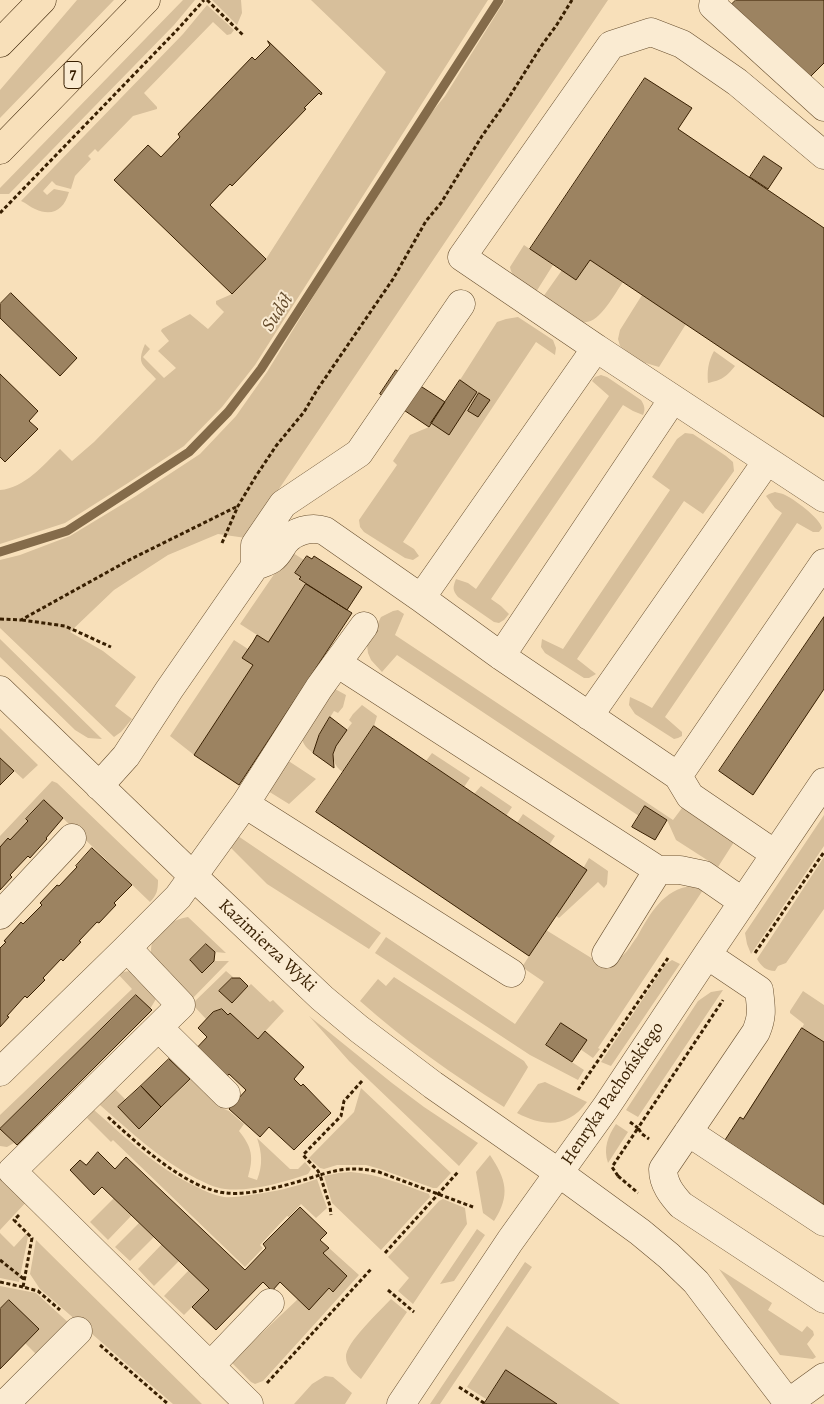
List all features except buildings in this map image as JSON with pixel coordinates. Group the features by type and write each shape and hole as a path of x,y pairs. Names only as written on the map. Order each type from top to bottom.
{"main road":[{"path":"0,43 42,0"},
{"name":"7","path":"0,150 146,0"}],"street":[{"path":"714,0 713,6 824,107"},
{"path":"824,155 737,82 682,44 651,32 611,45 462,257 824,498"},
{"path":"255,566 255,545 284,504 359,453 461,304"},
{"path":"421,598 596,348"},
{"path":"501,656 673,399"},
{"path":"589,716 767,461"},
{"path":"99,786 126,756 255,566 273,559 285,541 291,536 305,530 319,529 325,531 501,656 678,776 690,796 775,854"},
{"path":"678,776 824,564"},
{"path":"0,1072 178,897 245,804 319,688 364,626"},
{"path":"337,663 658,870 680,870 704,875 743,902"},
{"name":"Kazimierza Wyki","path":"0,690 292,971 359,1030 433,1086 559,1172 669,1256 696,1282 789,1404"},
{"name":"Henryka Pachońskiego","path":"400,1404 510,1241 606,1107 824,782"},
{"path":"245,804 511,973"},
{"path":"0,915 72,838"},
{"path":"606,954 658,870"},
{"path":"127,948 181,1005 159,1028 6,1165 210,1366 255,1396"},
{"path":"707,955 759,990 762,1011 756,1032 663,1169 666,1184 672,1195 681,1205 824,1299"},
{"path":"159,1028 226,1094"},
{"path":"688,1132 824,1222"},
{"path":"210,1366 270,1302"},
{"path":"5,1404 78,1331"},
{"path":"789,1404 824,1377"}],"path":[{"path":"0,213 205,0 244,36"},
{"path":"222,543 238,506 276,446 304,412 317,390 394,279 426,221 441,203 482,136 572,0"},
{"path":"21,620 131,559 238,506"},
{"path":"0,618 66,626 111,647"},
{"path":"578,1090 668,958"},
{"path":"331,1215 320,1175 303,1156 341,1116 344,1101 362,1082"},
{"path":"104,1114 164,1165 207,1188 227,1194 264,1190 337,1169 365,1169 473,1207"},
{"path":"615,1181 618,1176 612,1167 638,1128"},
{"path":"385,1254 458,1172"},
{"path":"20,1214 14,1220 32,1238 24,1283"},
{"path":"0,1260 24,1283"},
{"path":"255,1396 372,1268"},
{"path":"0,1282 24,1283"},
{"path":"388,1290 414,1312"},
{"path":"459,1387 484,1403"}],"shaded area":[{"path":"77,0 114,0 0,118 0,90"},
{"path":"183,0 195,0 174,25 9,194 0,194 0,188"},
{"path":"212,0 241,0 242,13 237,25"},
{"path":"311,0 488,0 255,365 222,407 184,446 65,523 0,544 0,490 18,485 60,449 72,461 94,442 156,379 142,364 141,356 145,344 150,349 143,357 164,378 176,368 158,351 169,341 161,331 162,329 190,314 208,329 224,312 216,304 216,301 232,294 266,259 386,72"},
{"path":"505,0 608,0 246,538 218,534 168,555 114,590 70,632 103,651 136,677 115,706 132,719 114,737 0,628 0,560 20,555 70,536 136,496 200,454 236,416 267,372 419,128 445,96"},
{"path":"207,5 234,30 231,34 227,35 213,22 144,93 157,109 133,116 98,152 95,149 88,156 91,159 75,176 71,189 56,185 52,181 43,191 47,195 54,189 69,192 61,207 52,212 47,212 35,209 21,201 183,34"},
{"path":"524,245 553,265 536,292 516,279 511,272 510,267"},
{"path":"590,260 623,282 601,314 589,322 583,322 543,297 562,270 576,280"},
{"path":"642,295 686,324 659,367 639,361 620,346 618,339 620,330"},
{"path":"518,317 553,340 556,348 555,355 536,342 403,542 414,549 419,556 413,560 405,558 364,532 360,527 359,520 397,465 393,461 410,435 429,427 431,423 477,392 460,380 497,322"},
{"path":"714,351 735,366 723,378 708,383 708,367"},
{"path":"601,375 641,400 644,407 643,415 623,405 491,599 509,614 499,623 494,622 458,597 454,588 456,579 468,583 476,589 609,396 592,381 595,377"},
{"path":"685,433 693,434 726,456 733,462 734,471 703,514 684,501 577,659 596,674 589,678 584,678 545,653 541,647 542,639 563,649 670,490 652,477 677,439"},
{"path":"775,492 787,496 799,504 816,519 822,528 819,532 813,532 797,523 665,717 682,732 682,736 674,739 635,714 629,705 630,697 652,708 782,513 775,508 766,496"},
{"path":"290,551 304,560 295,573 301,577 299,580 306,584 268,642 240,624"},
{"path":"398,610 404,614 395,635 673,820 682,808 734,842 718,867 676,840 667,820 645,806 639,816 397,655 382,672 371,660 367,645 381,617"},
{"path":"0,639 102,739 88,738 75,730 0,657"},
{"path":"234,640 248,649 253,665 194,755 170,736"},
{"path":"335,689 346,695 343,707 338,713 334,711 319,735 313,753 304,744 301,733"},
{"path":"362,705 377,716 374,726 343,772 334,761 334,754 343,734 352,723 349,720"},
{"path":"0,728 38,765 23,779 0,758"},
{"path":"432,753 470,778 464,787 426,761"},
{"path":"287,760 316,779 289,804 268,791"},
{"path":"52,781 57,783 158,880 157,892 150,902 44,800 26,819 28,821 10,840 8,838 0,847 0,836"},
{"path":"481,786 512,807 506,816 474,794"},
{"path":"523,814 555,836 549,845 517,823"},
{"path":"824,815 824,846 751,954 745,933"},
{"path":"238,836 381,933 369,949 267,884 230,847"},
{"path":"824,857 824,909 786,963 778,966 775,971 766,969 757,959"},
{"path":"589,858 608,871 607,884 604,888 598,882 559,918 556,916"},
{"path":"692,886 703,890 593,1058 580,1049 561,1023 546,1045 584,1070 578,1080 530,1055 375,953 386,937 515,1024 544,982 522,967 546,930 593,959 616,958 627,951 652,912 665,897 682,888"},
{"path":"188,917 226,953 215,952 206,944 190,960 202,973 214,961 229,961 190,1001 151,954 153,940 161,930 174,922"},
{"path":"672,960 680,964 611,1066 601,1062 666,964"},
{"path":"130,971 156,999 150,1009 136,995 1,1129 14,1143 7,1147 0,1146 0,1115 132,989 118,974"},
{"path":"226,971 233,977 220,991 232,1002 251,984 270,1002 273,1000 284,1011 258,1039 222,1009 213,1012 206,1019 192,1004"},
{"path":"394,977 524,1061 528,1067 504,1107 430,1057 360,1001 378,979 386,986"},
{"path":"723,990 638,1117 626,1110 698,1001 711,992"},
{"path":"803,991 824,1005 824,1042 802,1028 804,1024 790,1013"},
{"path":"309,1016 392,1083 478,1143 459,1166 349,1061"},
{"path":"192,1078 224,1109 244,1124 239,1131 247,1142 251,1153 248,1177 257,1180 260,1169 261,1154 257,1138 290,1169 298,1169 305,1162 311,1169 308,1174 256,1188 235,1190 214,1186 197,1179 171,1163 146,1145 100,1105 115,1089 126,1100 118,1107 139,1129"},
{"path":"545,1082 587,1102 580,1111 564,1121 546,1123 517,1113 538,1084"},
{"path":"361,1088 451,1173 437,1188 366,1165 337,1165 324,1169 320,1168 309,1158 354,1112"},
{"path":"94,1110 155,1161 181,1179 205,1191 224,1197 237,1197 276,1191 317,1179 327,1208 316,1218 301,1204 260,1245 263,1248 245,1267 113,1140 111,1142 87,1118"},
{"path":"616,1124 628,1132 608,1163 607,1142"},
{"path":"490,1155 500,1172 504,1187 503,1203 494,1221 483,1213 476,1172"},
{"path":"0,1171 29,1199 0,1230"},
{"path":"351,1172 381,1177 429,1194 430,1197 381,1250 332,1203 324,1176"},
{"path":"114,1198 132,1215 108,1240 90,1222"},
{"path":"443,1199 465,1208 467,1224 413,1304 398,1291 409,1278 388,1257 439,1201"},
{"path":"139,1223 154,1237 130,1261 115,1247"},
{"path":"477,1229 485,1235 454,1281 440,1284"},
{"path":"0,1233 14,1247 26,1234 28,1237 19,1282 0,1278"},
{"path":"36,1240 202,1404 173,1404 40,1289 30,1274"},
{"path":"162,1244 179,1261 154,1286 138,1269"},
{"path":"329,1248 359,1275 263,1381 255,1384 251,1382 231,1362 298,1299 309,1309 329,1288 333,1292 347,1277 323,1253"},
{"path":"525,1262 532,1267 440,1404 430,1404"},
{"path":"719,1269 772,1303 768,1310 802,1332 807,1326 813,1331 814,1335 807,1344 816,1357 813,1359 780,1355"},
{"path":"189,1270 209,1290 184,1315 164,1296"},
{"path":"0,1286 36,1293 71,1325 40,1358 25,1343 0,1309"},
{"path":"391,1299 407,1312 361,1379 351,1370 348,1364 347,1351 357,1335"},
{"path":"507,1326 620,1404 557,1404 506,1371 486,1399 467,1387"},
{"path":"325,1376 333,1377 352,1393 345,1404 294,1404 312,1384"}],"waterway":[{"name":"Sudół","path":"0,552 67,531 189,452 228,412 261,369 499,0"}]}
